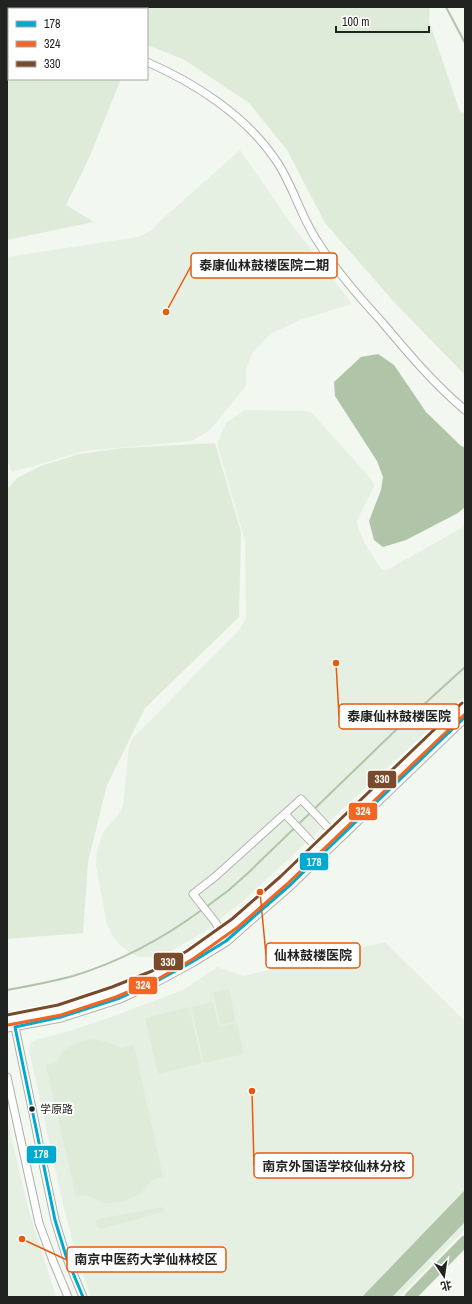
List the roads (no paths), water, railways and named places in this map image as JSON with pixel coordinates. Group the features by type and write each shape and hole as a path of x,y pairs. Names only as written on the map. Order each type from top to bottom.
{"main road":[{"path":"336,836 465,707"},
{"path":"9,1022 60,1018 120,998 158,981 226,941 239,931 320,851 465,717"},
{"path":"9,1022 59,1010 114,992 154,975 190,955 240,919 320,851"}],"street":[{"path":"148,62 170,72 224,106 244,122 275,159 317,241 333,264 414,360 450,397 465,410"},
{"path":"220,933 216,923 193,894 216,876 301,798 336,836"},
{"path":"284,814 320,851"},
{"path":"9,1022 55,1220 66,1256 83,1297"},
{"path":"7,1077 39,1223 58,1275 68,1297"}],"waterway":[{"path":"446,7 465,43"},
{"path":"206,907 229,890 248,873 398,728 465,667"},
{"path":"7,990 73,976 107,964 141,948 173,930 203,909"},
{"path":"410,1297 465,1241"}],"place":[{"name":"泰康仙林鼓楼医院二期","path":"166,312"},
{"name":"泰康仙林鼓楼医院","path":"336,663"},
{"name":"仙林鼓楼医院","path":"260,892"},
{"name":"南京外国语学校仙林分校","path":"252,1091"},
{"name":"学原路","path":"32,1109"},
{"name":"南京中医药大学仙林校区","path":"22,1239"}]}
